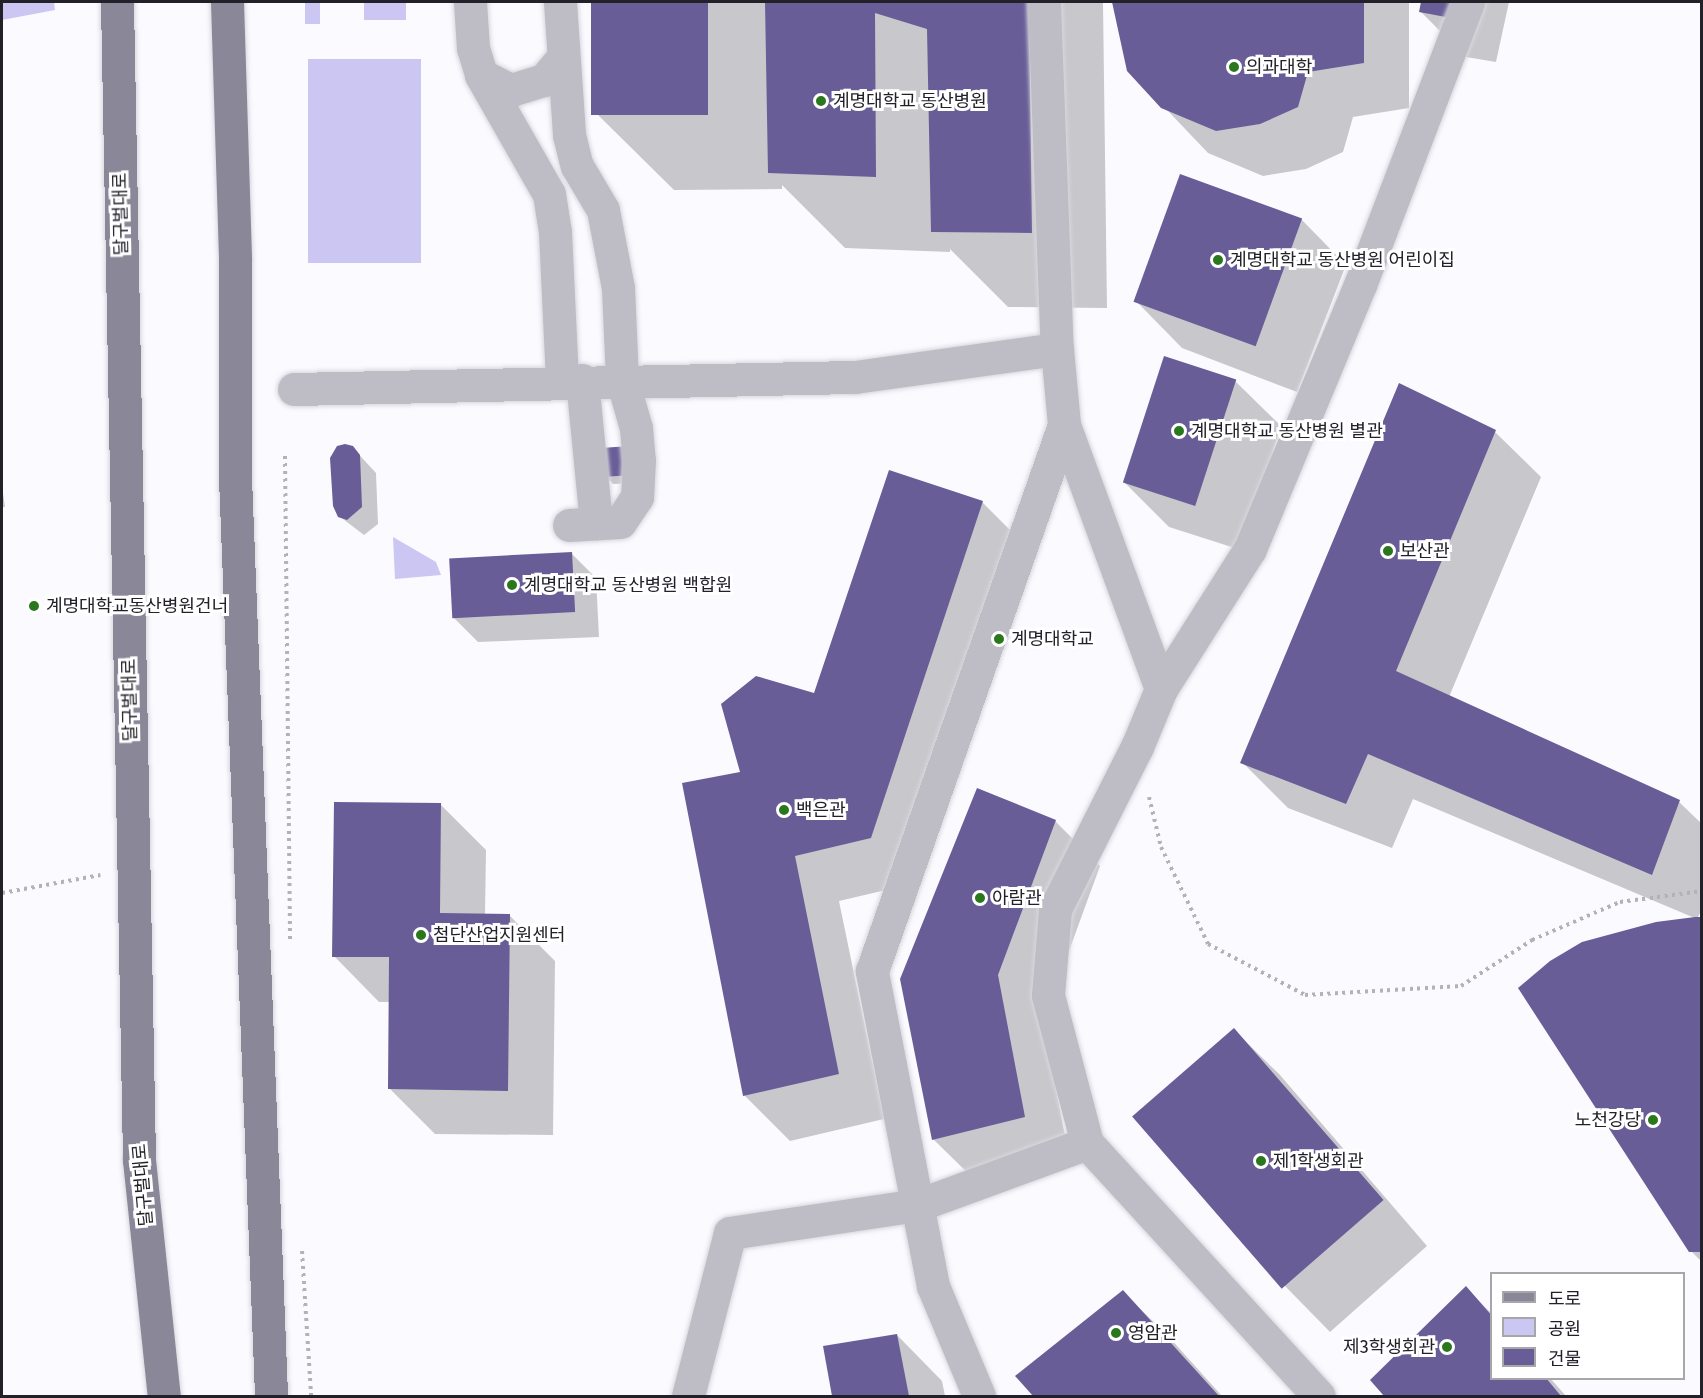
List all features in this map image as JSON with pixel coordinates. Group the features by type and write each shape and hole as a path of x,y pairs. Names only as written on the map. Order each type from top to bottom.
{"main road":[{"name":"달구벌대로","path":"117,2 139,1160 164,1396"},
{"path":"227,2 235,261 235,478 271,1396"}],"lane":[{"path":"471,2 473,48 482,75 549,194 572,380 583,524 620,522 638,498 636,428 622,379 614,266 603,210 577,166 569,135 561,60 560,2"},
{"path":"1044,2 1057,349 1064,425 1161,689"},
{"path":"1318,1396 1087,1143 1048,995 1055,909 1137,747 1161,689 1250,549 1360,285 1468,2"},
{"path":"482,75 512,90 544,80 561,60"},
{"path":"294,389 572,380 855,377 1057,349"},
{"path":"979,1396 933,1286 872,971 1064,425"},
{"path":"688,1396 730,1233 918,1205 1087,1143"}],"path":[{"path":"285,456 290,953"},
{"path":"1137,747 1161,846 1209,944 1305,995 1461,986 1532,940 1620,902 1701,891"},
{"path":"2,893 134,869"},
{"path":"302,1246 311,1396"}],"green space":[{"path":"2,2 54,2 55,10 2,20"},
{"path":"305,2 320,2 320,24 305,24"},
{"path":"364,2 406,2 406,20 364,20"},
{"path":"308,59 421,59 421,263 308,263"},
{"path":"393,537 436,562 441,575 395,579"}],"building":[{"path":"591,2 708,2 708,115 591,115"},
{"name":"계명대학교 동산병원","path":"765,2 1029,2 1032,233 931,232 927,29 875,13 876,177 768,173"},
{"name":"의과대학","path":"1112,2 1364,2 1364,63 1308,72 1298,107 1260,124 1216,131 1161,108 1127,71"},
{"path":"1421,2 1455,2 1451,18 1419,12"},
{"name":"계명대학교 동산병원 어린이집","path":"1180,174 1302,218 1256,346 1133,302"},
{"name":"계명대학교 동산병원 별관","path":"1164,356 1236,379 1195,506 1123,482"},
{"name":"보산관","path":"1399,383 1496,430 1396,671 1680,800 1652,875 1368,754 1346,804 1240,763"},
{"path":"345,444 353,446 360,455 362,507 347,520 338,517 333,506 330,458 337,446"},
{"path":"630,446 632,475 603,477 601,448"},
{"name":"백은관","path":"889,470 983,501 871,838 795,856 839,1074 743,1096 682,783 740,772 721,704 756,676 814,693"},
{"name":"계명대학교 동산병원 백합원","path":"572,552 575,612 452,618 449,558"},
{"name":"아람관","path":"977,788 1056,820 998,975 1025,1117 932,1140 900,979"},
{"name":"첨단산업지원센터","path":"334,802 441,803 440,913 510,914 508,1091 388,1089 389,957 332,957"},
{"name":"노천강당","path":"1702,917 1702,1252 1689,1252 1518,988 1550,961 1582,942 1656,922"},
{"name":"제1학생회관","path":"1234,1028 1384,1200 1282,1289 1132,1117"},
{"name":"제3학생회관","path":"1466,1286 1490,1314 1490,1380 1548,1380 1561,1396 1384,1396 1370,1380"},
{"name":"영암관","path":"1123,1290 1219,1396 1033,1396 1015,1376"},
{"path":"897,1334 909,1396 832,1396 823,1346"}],"place":[{"name":"의과대학","path":"1234,67"},
{"name":"계명대학교 동산병원","path":"821,101"},
{"name":"계명대학교 동산병원 어린이집","path":"1218,260"},
{"name":"계명대학교 동산병원 별관","path":"1179,431"},
{"name":"보산관","path":"1388,551"},
{"name":"계명대학교 동산병원 백합원","path":"512,585"},
{"name":"계명대학교동산병원건너","path":"34,606"},
{"name":"계명대학교","path":"999,639"},
{"name":"백은관","path":"784,810"},
{"name":"아람관","path":"980,898"},
{"name":"첨단산업지원센터","path":"421,935"},
{"name":"노천강당","path":"1653,1120"},
{"name":"제1학생회관","path":"1261,1161"},
{"name":"영암관","path":"1116,1333"},
{"name":"제3학생회관","path":"1447,1347"}]}
